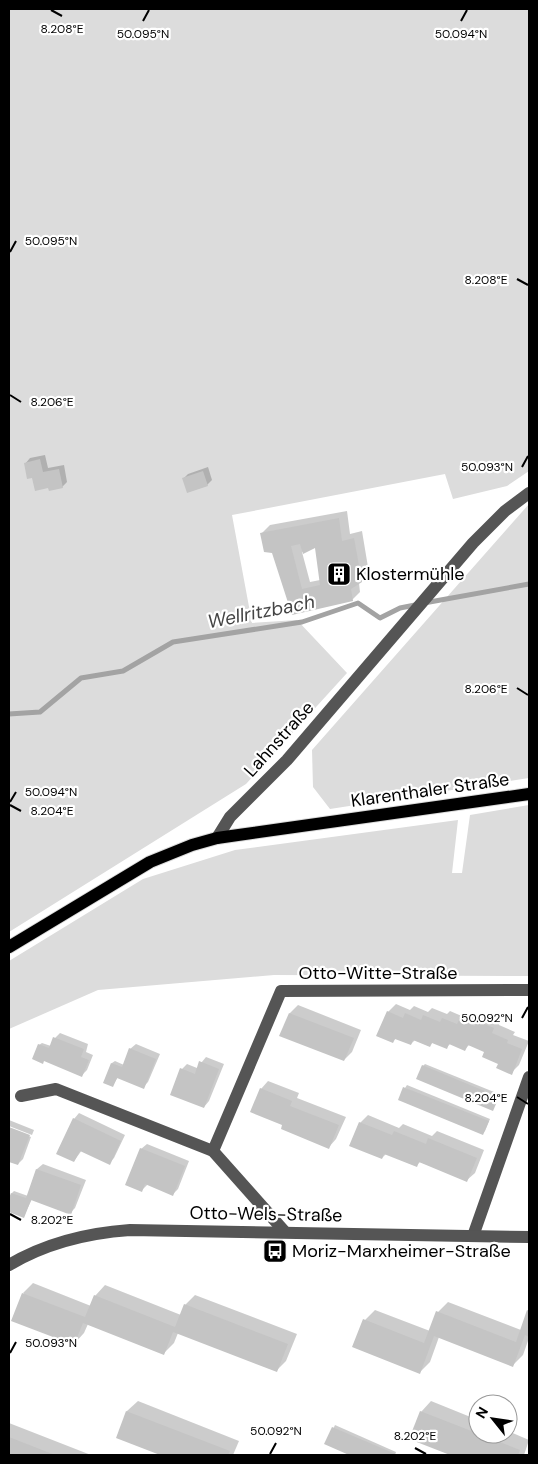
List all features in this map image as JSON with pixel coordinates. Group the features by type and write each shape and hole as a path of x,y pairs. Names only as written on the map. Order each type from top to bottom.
{"main road":[{"name":"Klarenthaler Straße","path":"217,838 529,794"},
{"path":"9,947 150,862 184,848 217,838"}],"street":[{"name":"Lahnstraße","path":"217,838 230,817 287,760 439,582 505,511 529,493"},
{"name":"Otto-Witte-Straße","path":"213,1151 281,991 529,990"},
{"path":"473,1236 529,1077"},
{"path":"21,1096 56,1089 213,1151 285,1232"},
{"name":"Otto-Wels-Straße","path":"9,1265 60,1242 106,1231 285,1232 529,1237"}],"shaded area":[{"path":"9,9 529,9 529,471 507,486 453,499 445,474 232,515 252,623 297,620 347,673 246,784 9,932"},
{"path":"529,504 529,583 527,584 529,591 529,778 330,809 313,787 312,750"},
{"path":"529,805 529,976 274,975 98,990 9,1029 9,961 143,879 235,850 458,820 452,873 462,873 470,815"}],"building":[{"path":"40,459 43,472 59,469 63,488 49,491 48,488 35,491 32,478 27,479 24,463"},
{"path":"203,471 208,486 187,493 182,478"},
{"name":"Klostermühle","path":"339,518 342,541 354,538 362,582 351,589 353,601 292,615 272,553 264,552 260,533","holes":["300,544 303,554 315,548 320,585 302,589 291,546"]},
{"path":"387,1011 403,1018 405,1013 421,1020 423,1015 440,1022 442,1018 457,1024 459,1020 475,1026 477,1021 494,1028 492,1033 508,1040 507,1043 522,1049 512,1075 496,1068 498,1064 482,1057 484,1052 468,1045 465,1051 449,1044 447,1049 432,1043 430,1047 413,1040 411,1045 395,1039 393,1043 376,1036"},
{"path":"289,1013 354,1038 344,1061 279,1036"},
{"path":"53,1037 84,1049 81,1057 89,1060 82,1077 44,1061 43,1064 32,1059 38,1044 49,1048"},
{"path":"129,1048 156,1059 144,1089 117,1078 113,1087 103,1083 111,1063 122,1067"},
{"path":"199,1061 219,1069 204,1108 170,1095 180,1068 195,1074"},
{"path":"422,1065 499,1097 493,1111 416,1079"},
{"path":"403,1087 489,1121 483,1135 398,1100"},
{"path":"260,1088 292,1101 290,1106 339,1125 329,1149 281,1129 282,1125 250,1112"},
{"path":"73,1118 121,1141 110,1165 80,1151 74,1162 56,1154"},
{"path":"359,1122 392,1135 394,1131 426,1144 428,1138 477,1158 467,1182 419,1162 417,1167 384,1154 382,1159 349,1146"},
{"path":"9,1127 30,1135 18,1165 9,1162"},
{"path":"140,1148 185,1166 173,1196 145,1184 142,1192 125,1185"},
{"path":"36,1169 81,1185 71,1215 31,1200 24,1218 9,1212 11,1193 26,1198"},
{"path":"22,1293 85,1317 94,1295 175,1327 184,1304 288,1344 277,1372 173,1332 164,1355 83,1323 74,1345 11,1321"},
{"path":"527,1310 529,1311 529,1337 525,1335 513,1367 434,1336 420,1374 352,1347 363,1319 424,1343 436,1311 516,1342"},
{"path":"126,1411 230,1451 228,1455 160,1455 116,1438"},
{"path":"420,1411 468,1430 468,1444 505,1444 520,1450 518,1455 450,1455 409,1439"},
{"path":"332,1427 398,1455 349,1455 324,1444"},
{"path":"9,1437 55,1455 9,1455"}],"waterway":[{"name":"Wellritzbach","path":"424,603 529,584"},
{"name":"Wellritzbach","path":"9,714 40,712 81,678 123,671 173,642 302,622 358,603 380,618 400,608 415,605"}],"place":[{"name":"Klostermühle","path":"339,574"},
{"name":"Moriz-Marxheimer-Straße","path":"275,1251"}]}
